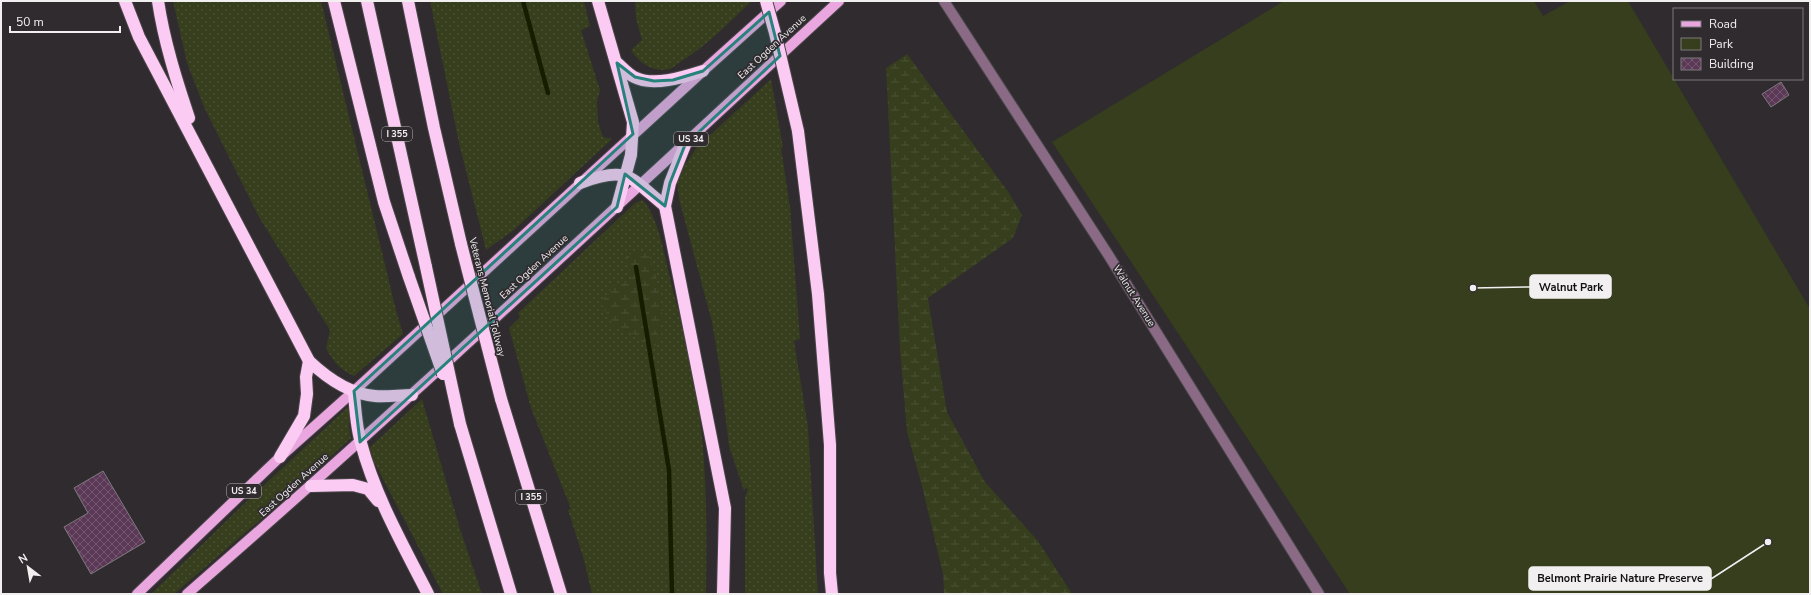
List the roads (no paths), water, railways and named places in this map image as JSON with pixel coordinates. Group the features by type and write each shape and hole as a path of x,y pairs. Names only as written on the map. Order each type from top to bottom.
{"highway":[{"path":"125,1 139,36 309,361 326,376 354,392 374,396 412,395"},
{"path":"158,1 161,24 172,65 200,151"},
{"path":"334,1 384,202 460,424"},
{"name":"I 355","path":"367,1 460,424 511,594"},
{"name":"Veterans Memorial Tollway","path":"408,1 434,128 461,244 501,399 562,594"},
{"path":"598,1 633,122 631,155 617,207"},
{"path":"766,1 798,131 818,294 830,445 830,573 832,594"},
{"path":"617,63 635,77 654,81 672,80 703,71"},
{"path":"685,145 670,183 665,206 725,508 723,594"},
{"path":"580,183 600,176 625,174 641,185 665,206"},
{"path":"280,457 304,416 307,394 306,377 309,361"},
{"path":"354,392 360,442 385,509 428,594"},
{"path":"311,486 353,485 368,489 385,509"}],"main road":[{"name":"US 34","path":"137,594 280,457 354,392 633,134 781,1"},
{"name":"East Ogden Avenue","path":"187,594 311,486 412,395 685,145 839,1"}],"street":[{"name":"Walnut Avenue","path":"944,1 1109,256 1319,594"}],"waterway":[{"path":"523,1 548,93"},
{"path":"636,267 669,470 672,594"}],"place":[{"name":"Walnut Park","path":"1473,288"},
{"name":"Belmont Prairie Nature Preserve","path":"1768,542"}]}
